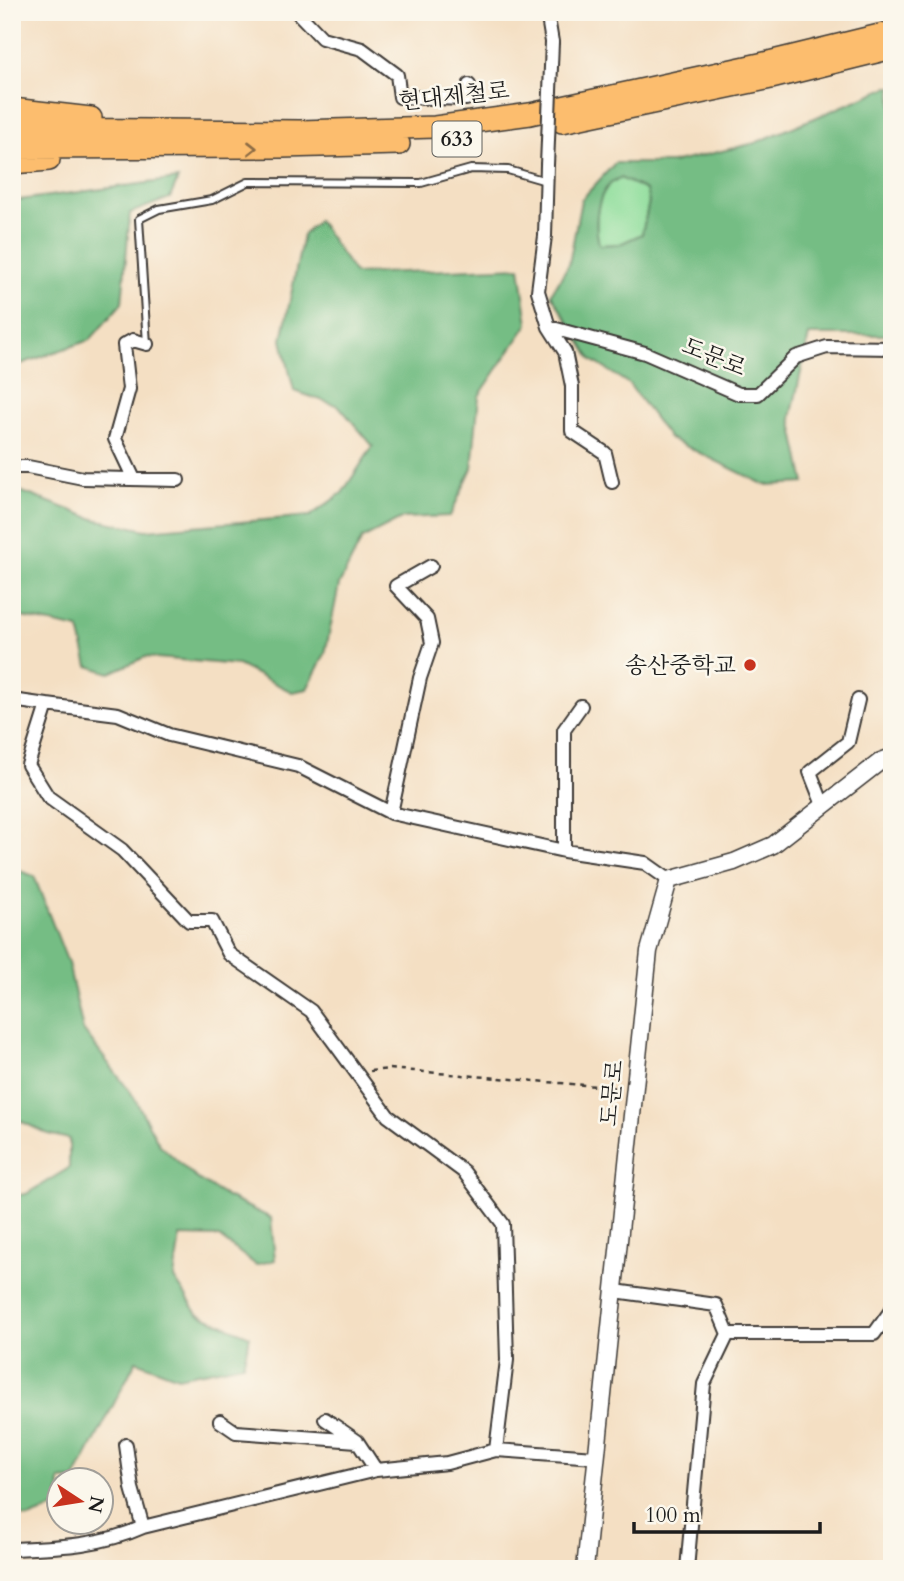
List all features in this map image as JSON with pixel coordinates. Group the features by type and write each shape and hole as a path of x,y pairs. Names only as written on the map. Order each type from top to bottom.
{"highway":[{"name":"현대제철로","path":"12,148 377,130 484,121 756,65 892,32"},
{"name":"현대제철로","path":"12,129 354,146 481,136 771,78 892,48"},
{"path":"12,109 205,139"},
{"path":"12,163 205,139"}],"street":[{"path":"297,12 322,38 362,49 397,75 400,97 466,99 469,86"},
{"path":"547,12 552,42 545,236 538,291 549,327 565,352 572,386 572,430 605,453 612,482"},
{"name":"도문로","path":"549,327 645,353 739,394 758,394 796,357 827,347 892,348"},
{"path":"134,479 115,439 129,389 124,345 133,340 146,344"},
{"path":"12,467 28,467 83,478 178,480"},
{"path":"391,813 420,678 432,643 427,619 396,586 431,566"},
{"path":"12,700 118,714 169,736 298,766 391,813 564,851 645,863 669,880 734,862 773,845 881,761 892,757"},
{"path":"823,805 810,772 848,742 858,700"},
{"path":"47,705 28,765 48,797 122,850 188,921 212,921 229,954 312,1011 388,1115 464,1172 503,1224 507,1360 496,1450"},
{"path":"564,851 564,730 581,706"},
{"name":"도문로","path":"585,1569 649,951 669,880"},
{"path":"892,1133 892,1166"},
{"path":"615,1291 716,1305 728,1334 704,1384 687,1569"},
{"path":"728,1334 874,1334 892,1309"},
{"path":"325,1419 357,1441 376,1470"},
{"path":"220,1421 236,1432 357,1441"},
{"path":"126,1445 132,1488 143,1527"},
{"path":"12,1549 83,1545 121,1537 143,1527 376,1470 446,1463 496,1450 595,1457"}],"lane":[{"path":"146,344 139,219 159,209 212,200 248,181 421,183 471,170 508,170 546,181"}],"path":[{"path":"357,1073 389,1069 635,1089"}],"green space":[{"path":"892,87 892,335 809,335 791,418 805,483 765,485 669,438 629,384 592,360 551,294 569,264 581,200 615,163 672,163 755,143","holes":["620,178 646,190 649,202 642,234 620,244 599,245 598,207 605,190"]},
{"path":"619,177 646,190 649,202 642,234 620,244 599,245 598,207 605,189"},
{"path":"178,179 170,198 130,213 122,303 90,340 12,367 12,201"},
{"path":"318,220 355,274 520,267 528,324 479,396 472,468 450,516 403,518 362,539 339,585 325,654 307,689 292,692 238,665 145,657 110,673 88,666 79,629 12,615 12,488 94,519 146,530 310,516 342,493 373,446 339,406 294,391 282,340 303,235"},
{"path":"12,868 34,876 68,963 83,1030 134,1097 159,1144 196,1178 227,1197 271,1218 275,1260 256,1265 219,1237 180,1236 174,1278 198,1314 250,1336 243,1364 178,1377 136,1361 82,1466 46,1466 46,1511 29,1518 12,1514 12,1196 26,1194 69,1168 69,1139 48,1134 12,1117"}],"place":[{"name":"송산중학교","path":"750,665"}]}
